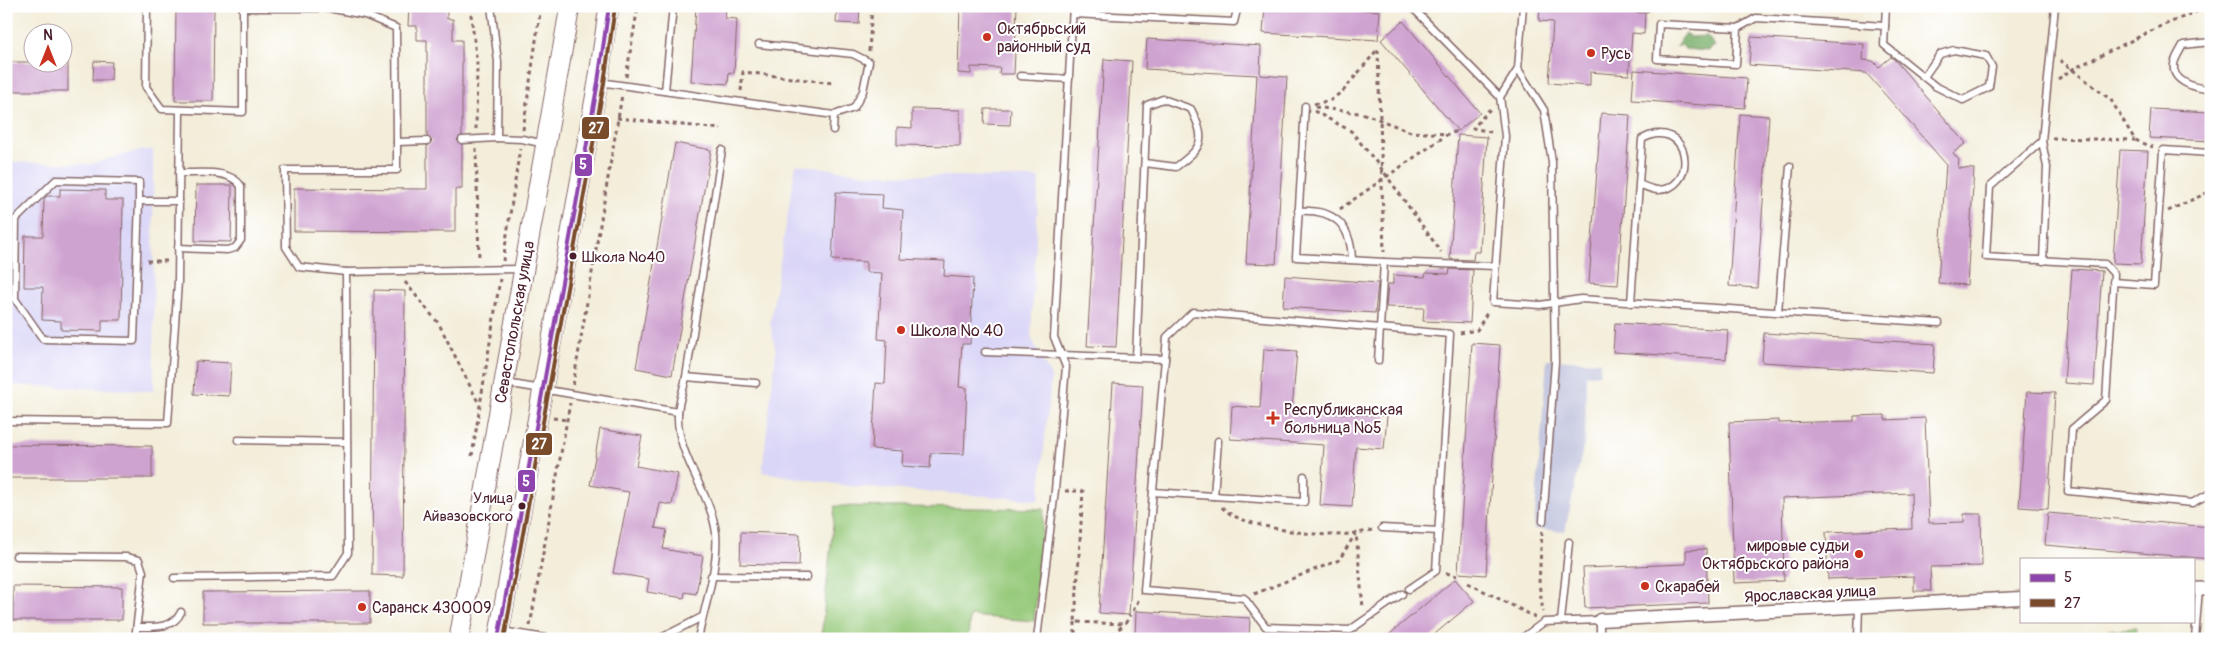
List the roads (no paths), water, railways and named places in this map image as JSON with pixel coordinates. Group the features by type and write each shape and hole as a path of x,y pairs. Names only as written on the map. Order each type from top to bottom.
{"main road":[{"name":"Севастопольская улица","path":"459,639 522,269 547,144 570,6"},
{"path":"499,635 598,82 609,6"}],"street":[{"name":"Ярославская улица","path":"1600,620 2020,598"}],"lane":[{"path":"147,6 146,87 162,109 243,112 243,8 328,8 365,16 396,28 397,170 285,170 286,247 299,267 346,272 522,269"},
{"path":"491,6 498,62 497,138"},
{"path":"665,91 673,6"},
{"path":"1037,639 1055,490 1066,367 1054,337 1073,10 1234,22 1238,6"},
{"path":"1410,6 1500,97 1506,136 1493,302 1540,305 1581,300 1939,323"},
{"path":"1500,97 1518,69 1523,6"},
{"path":"1624,6 1646,8"},
{"path":"1886,6 1884,45 1935,86 1963,100 1989,87 1992,67 1986,56 1954,50 1940,54 1924,77"},
{"path":"2042,261 2048,167 2042,141 2054,6"},
{"path":"1738,28 1736,64 1657,59 1659,24 1738,28 1756,18 1885,26"},
{"path":"2211,42 2183,45 2174,64 2176,74 2187,85 2211,89"},
{"path":"598,82 834,115 854,108 864,92 868,62 853,54 759,44"},
{"path":"1518,69 1544,110 1552,162 1555,362 1543,521"},
{"path":"1020,76 1069,79"},
{"path":"1136,357 1147,105 1163,99 1191,109 1201,131 1196,152 1176,167 1145,163"},
{"path":"1304,106 1296,257 1496,266"},
{"path":"6,421 168,423 178,262 180,110"},
{"path":"833,130 834,115"},
{"path":"1631,303 1642,139 1659,134 1675,139 1685,153 1685,170 1674,184 1658,190 1639,184"},
{"path":"462,140 522,139 547,144"},
{"path":"397,142 427,141"},
{"path":"2042,141 1990,187 1986,257 2105,264 2114,274 2106,400 2072,429 2068,491 2192,502 2211,493"},
{"path":"698,639 715,550 714,524 711,508 681,437 678,412 686,377 722,150"},
{"path":"2113,282 2154,285 2163,150 2211,153"},
{"path":"1778,312 1790,166"},
{"path":"178,248 227,250 236,248 241,240 241,186 236,179 228,175 179,173"},
{"path":"56,180 139,182 139,202 134,341 43,338 15,299 16,219 56,180"},
{"path":"139,202 179,202"},
{"path":"1298,212 1315,210 1332,216 1344,228 1351,243 1352,260"},
{"path":"1378,360 1384,262"},
{"path":"174,578 333,576 348,552 346,272"},
{"path":"1402,594 1350,630 1266,627 1244,598 1144,590 1167,338 1193,312 1450,334 1436,571 1409,590"},
{"path":"985,352 1165,359"},
{"path":"686,377 756,383"},
{"path":"503,382 678,412"},
{"path":"238,440 347,442"},
{"path":"1214,496 1218,441"},
{"path":"1153,492 1304,502 1304,476"},
{"path":"1382,528 1439,531"},
{"path":"1561,621 1569,542"},
{"path":"16,556 126,557 139,560 143,572 135,639"},
{"path":"711,576 807,577"},
{"path":"2195,639 2201,588"},
{"path":"1858,639 1859,606"},
{"path":"137,628 164,627 179,616 181,612"},
{"path":"659,639 702,617"},
{"path":"1521,639 1544,622 1600,620 1600,639"},
{"path":"499,635 528,635 552,639"}],"place":[{"name":"Октябрьский районный суд","path":"987,37"},
{"name":"Русь","path":"1591,53"},
{"name":"Школа №40","path":"573,256"},
{"name":"Школа № 40","path":"901,330"},
{"name":"Республиканская больница №5","path":"1273,418"},
{"name":"Улица Айвазовского","path":"522,506"},
{"name":"мировые судьи Октябрьского района","path":"1859,554"},
{"name":"Скарабей","path":"1645,586"},
{"name":"Саранск 430009","path":"362,607"}]}
